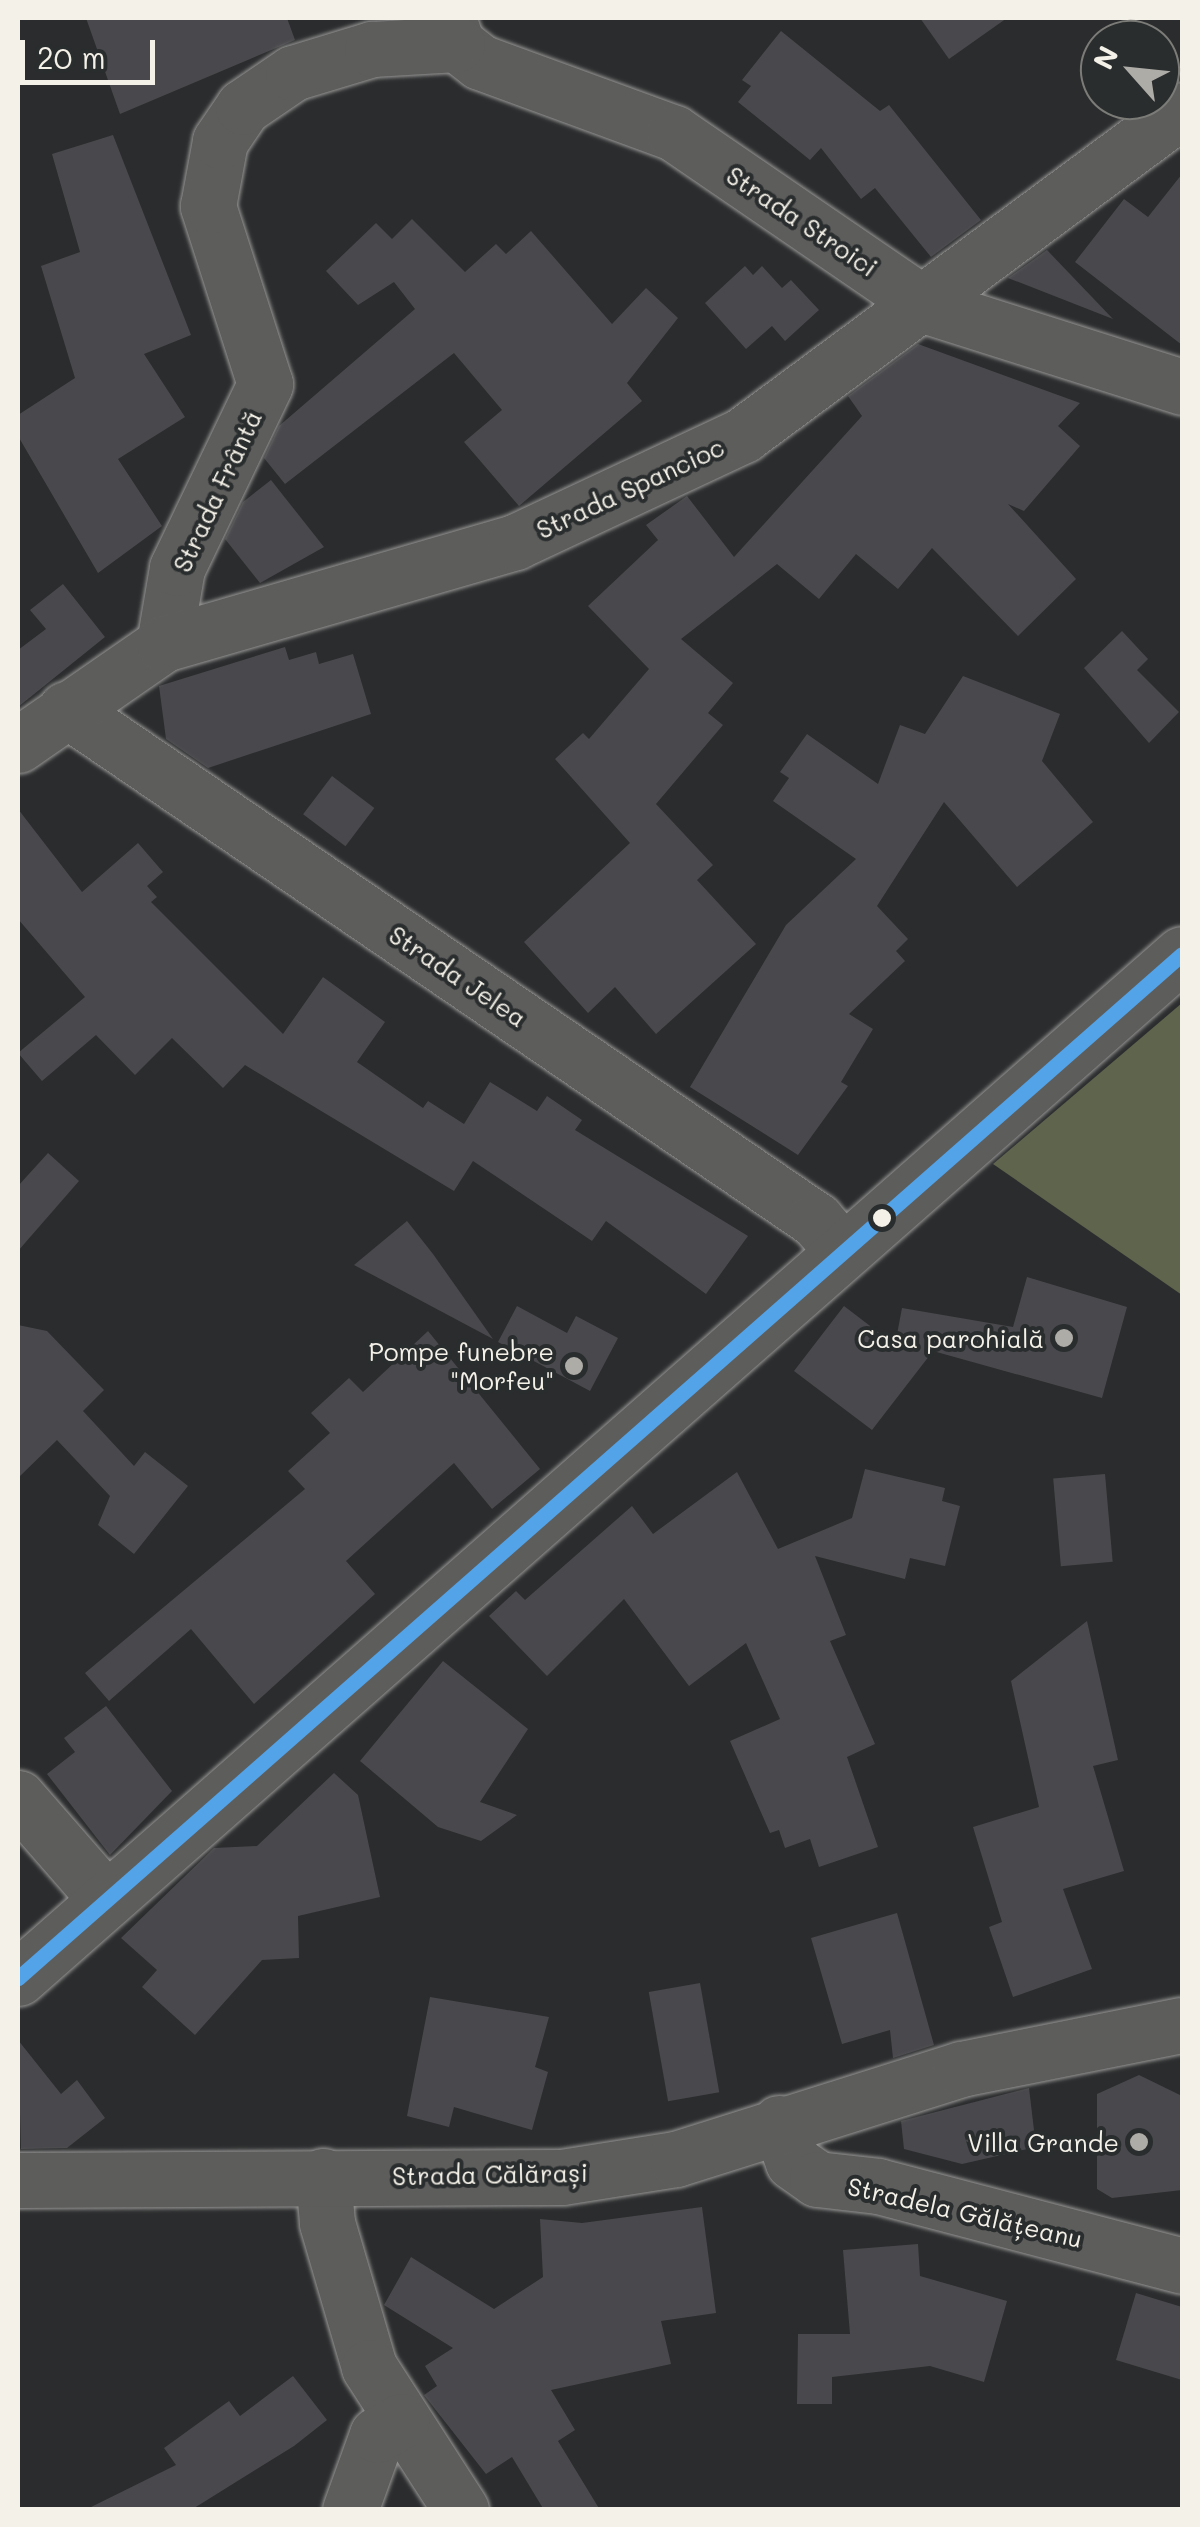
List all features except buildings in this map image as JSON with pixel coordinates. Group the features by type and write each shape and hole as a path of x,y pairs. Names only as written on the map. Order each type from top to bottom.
{"street":[{"name":"Strada Stroici","path":"452,31 512,78 674,133 926,306 1182,387"},
{"name":"Strada Frântă","path":"164,644 177,568 265,384 208,206 220,141 242,107 293,73 372,49 452,31"},
{"name":"Strada Spancioc","path":"18,745 164,644 437,568 621,496 743,435 926,306 1182,110"},
{"name":"Strada Jelea","path":"66,710 816,1220 842,1250"},
{"path":"18,1978 1182,954"},
{"path":"18,1798 106,1899"},
{"name":"Strada Călărași","path":"18,2180 562,2177 676,2159 779,2123 1088,2038 1182,2026"},
{"name":"Stradela Gălățeanu","path":"779,2123 792,2162 817,2180 878,2186 1182,2266"},
{"path":"323,2176 327,2223 370,2366 401,2421 461,2510"},
{"path":"350,2510 377,2434 401,2421"}],"green space":[{"path":"1182,1003 1182,1295 993,1164"}],"transit line":[{"path":"18,1978 1182,954"}],"place":[{"name":"Casa parohială","path":"1064,1338"},
{"name":"Pompe funebre \"Morfeu\"","path":"574,1366"},
{"name":"Villa Grande","path":"1139,2142"}]}
